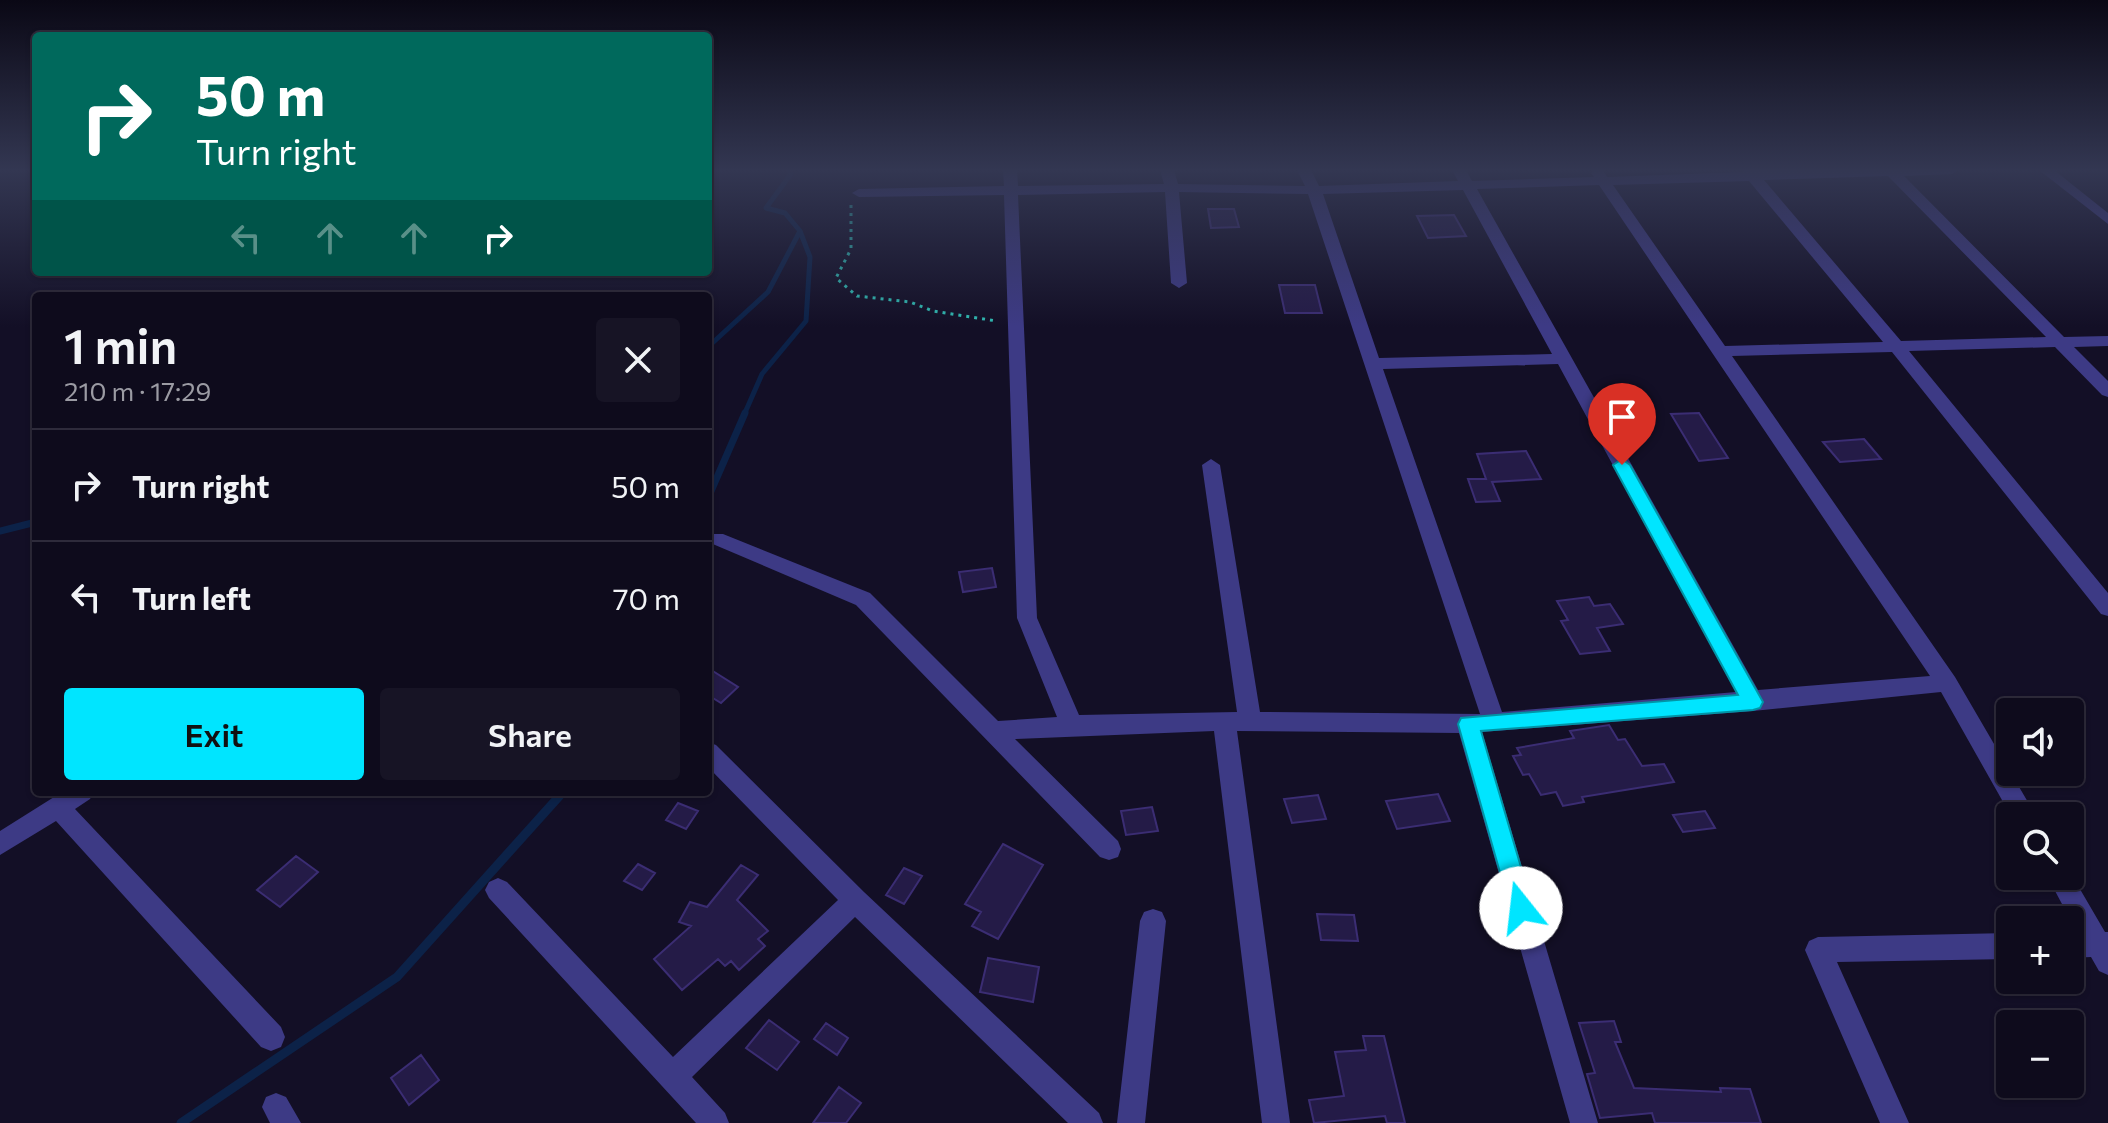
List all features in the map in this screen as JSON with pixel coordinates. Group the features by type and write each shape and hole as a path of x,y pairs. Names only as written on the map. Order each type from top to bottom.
{"street":[{"path":"1012,222 1027,618 1072,725"},
{"path":"1175,222 1179,283"},
{"path":"1325,222 1372,364 1481,723 1584,1123"},
{"path":"1489,222 1753,702"},
{"path":"1633,222 1947,683 2016,802"},
{"path":"1792,222 2108,608"},
{"path":"1942,222 2108,391"},
{"path":"1721,351 2108,341"},
{"path":"1372,364 1564,359"},
{"path":"1211,465 1250,722"},
{"path":"716,539 863,599 1109,849"},
{"path":"991,731 1072,725 1224,721 1481,723 1947,683"},
{"path":"1224,721 1276,1123"},
{"path":"712,756 855,900 1089,1123"},
{"path":"0,844 76,796"},
{"path":"58,807 271,1037"},
{"path":"498,890 715,1123"},
{"path":"2068,890 2105,950"},
{"path":"672,1077 855,900"},
{"path":"1131,1123 1153,921"},
{"path":"1895,1123 1818,950 1996,946"},
{"path":"2084,947 2105,950"}],"path":[{"path":"850,222 851,249 836,278 857,296 910,302 933,311 1014,323"}],"building":[{"path":"1210,222 1238,222 1239,227 1211,228"},
{"path":"1420,222 1458,222 1466,236 1428,238"},
{"path":"1279,285 1315,285 1322,313 1285,313"},
{"path":"1699,413 1728,458 1699,461 1671,414"},
{"path":"1864,439 1881,459 1840,462 1823,442"},
{"path":"1526,451 1541,479 1492,482 1500,501 1476,502 1468,479 1486,479 1477,454"},
{"path":"992,568 996,587 963,592 959,572"},
{"path":"1589,597 1594,606 1610,604 1623,624 1597,628 1610,651 1580,654 1561,621 1568,620 1557,601"},
{"path":"712,671 738,687 721,703 712,697"},
{"path":"1609,725 1618,740 1625,739 1642,766 1664,764 1674,782 1582,797 1584,802 1563,806 1556,792 1541,795 1529,774 1523,775 1513,756 1521,755 1517,748 1574,738 1570,731"},
{"path":"1438,794 1450,821 1397,829 1386,801"},
{"path":"1318,795 1326,819 1292,823 1284,799"},
{"path":"678,803 698,811 686,829 666,820"},
{"path":"1152,807 1158,831 1126,835 1121,811"},
{"path":"1705,811 1715,828 1683,832 1673,815"},
{"path":"1003,844 1043,865 998,939 972,926 981,912 965,904"},
{"path":"296,856 318,872 280,907 257,890"},
{"path":"638,864 655,873 642,890 624,881"},
{"path":"741,865 758,875 737,900 768,931 758,939 765,946 739,970 731,961 725,966 718,959 682,990 654,959 691,926 679,922 690,902 707,907"},
{"path":"904,868 922,876 904,904 886,895"},
{"path":"1317,914 1354,915 1358,941 1321,940"},
{"path":"988,958 1039,967 1033,1002 980,992"},
{"path":"769,1020 799,1042 777,1070 746,1048"},
{"path":"1614,1021 1621,1042 1615,1042 1634,1088 1721,1092 1720,1088 1750,1089 1761,1123 1655,1123 1652,1113 1600,1118 1587,1074 1595,1073 1579,1023"},
{"path":"826,1023 848,1038 837,1055 814,1039"},
{"path":"1363,1036 1384,1036 1405,1123 1387,1123 1385,1116 1314,1123 1309,1100 1344,1096 1335,1052 1366,1050"},
{"path":"421,1055 439,1080 409,1105 391,1078"},
{"path":"839,1087 861,1103 846,1123 813,1123"}],"waterway":[{"path":"793,222 800,231"},
{"path":"712,343 768,292 800,231"},
{"path":"744,415 762,374 806,321 810,257 800,231"},
{"path":"712,489 745,413"},
{"path":"0,531 32,523"},
{"path":"181,1123 397,977 559,796"}],"route":[{"path":"1521,908 1468,724 1753,702 1622,465"}]}
